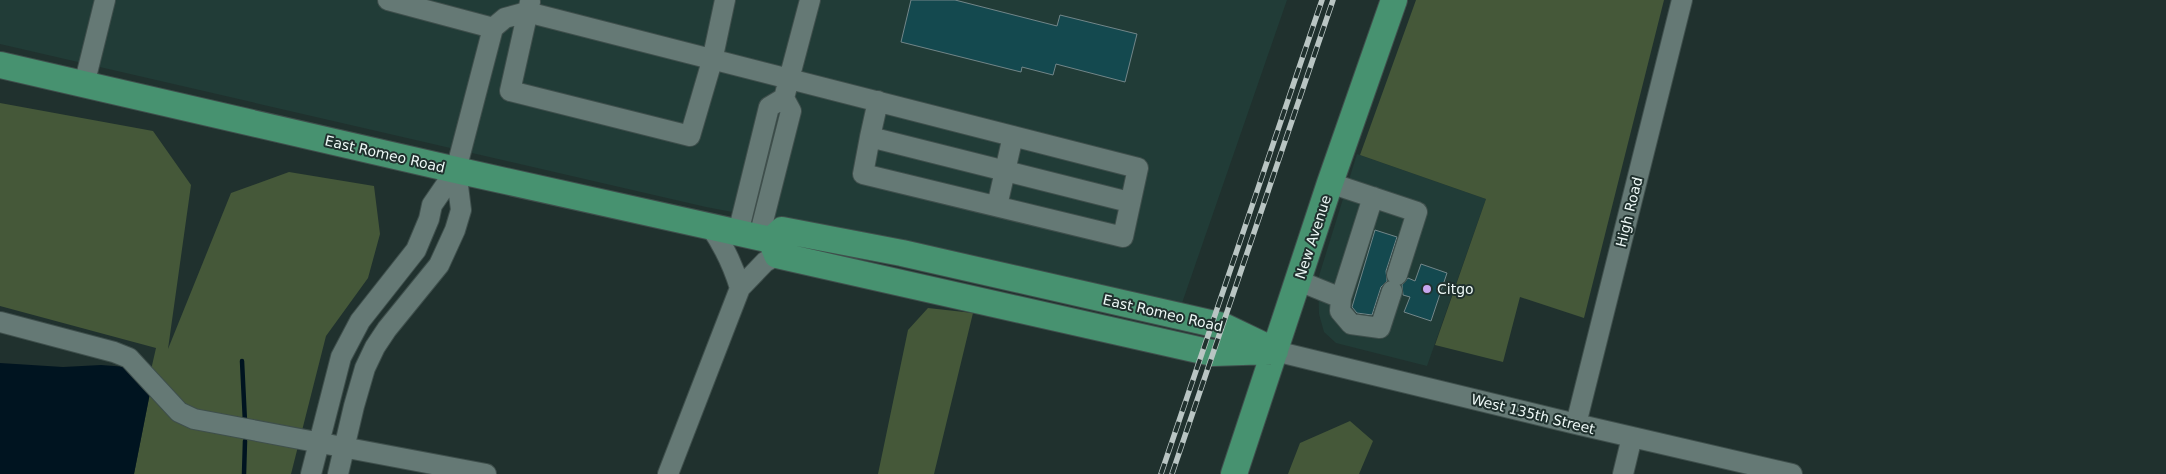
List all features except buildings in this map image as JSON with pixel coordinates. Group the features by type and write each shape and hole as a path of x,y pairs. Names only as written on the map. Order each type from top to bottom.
{"main road":[{"name":"New Avenue","path":"1234,474 1330,183 1394,0"},
{"name":"East Romeo Road","path":"0,65 456,170 710,226 761,241 782,230 988,272 1223,326 1275,351"}],"street":[{"path":"84,85 105,0"},
{"path":"388,0 493,28"},
{"path":"529,6 510,91 690,136 712,61 725,0"},
{"path":"668,474 740,288 765,262 761,241 791,111 787,88 810,0"},
{"name":"High Road","path":"1576,424 1682,0"},
{"path":"311,474 342,357 360,321 416,250 429,219 432,205 456,170 493,28 505,18 529,6 712,61 787,88 878,101 1138,168 1129,202 1123,237 863,174 878,101"},
{"path":"997,206 1013,136"},
{"path":"870,137 1129,202"},
{"path":"338,474 365,368 375,347 387,329 439,265 452,239 461,210 456,170"},
{"path":"1330,183 1373,197 1417,212 1380,328 1350,324 1340,311 1341,298 1373,197"},
{"path":"710,226 725,248 734,266 740,288"},
{"path":"1299,281 1341,298"},
{"path":"0,322 114,352 129,358 179,412 194,419 319,441 486,474"},
{"name":"West 135th Street","path":"1275,351 1792,474"},
{"path":"1623,474 1632,437"}],"shaded area":[{"path":"0,0 1287,0 1181,306 936,251 706,207 0,44"},
{"path":"1357,154 1486,199 1427,366 1336,343 1324,332 1319,314 1318,279"}],"green space":[{"path":"1416,0 1664,0 1584,318 1520,297 1503,362 1435,345 1486,199 1360,155"},
{"path":"0,103 153,131 191,185 168,349 231,193 289,172 374,186 380,234 368,278 326,336 291,474 134,474 150,393 148,383 156,348 0,306"},
{"path":"928,308 973,313 934,474 878,474 908,330"},
{"path":"1350,421 1373,441 1359,474 1288,474 1300,443"}],"water":[{"path":"0,363 63,367 101,365 127,367 150,393 134,474 0,474"}],"waterway":[{"path":"242,361 245,422"},
{"path":"244,474 245,441"}],"railway":[{"path":"1161,474 1322,0"},
{"path":"1172,474 1333,0"}],"place":[{"name":"Citgo","path":"1427,289"}]}
